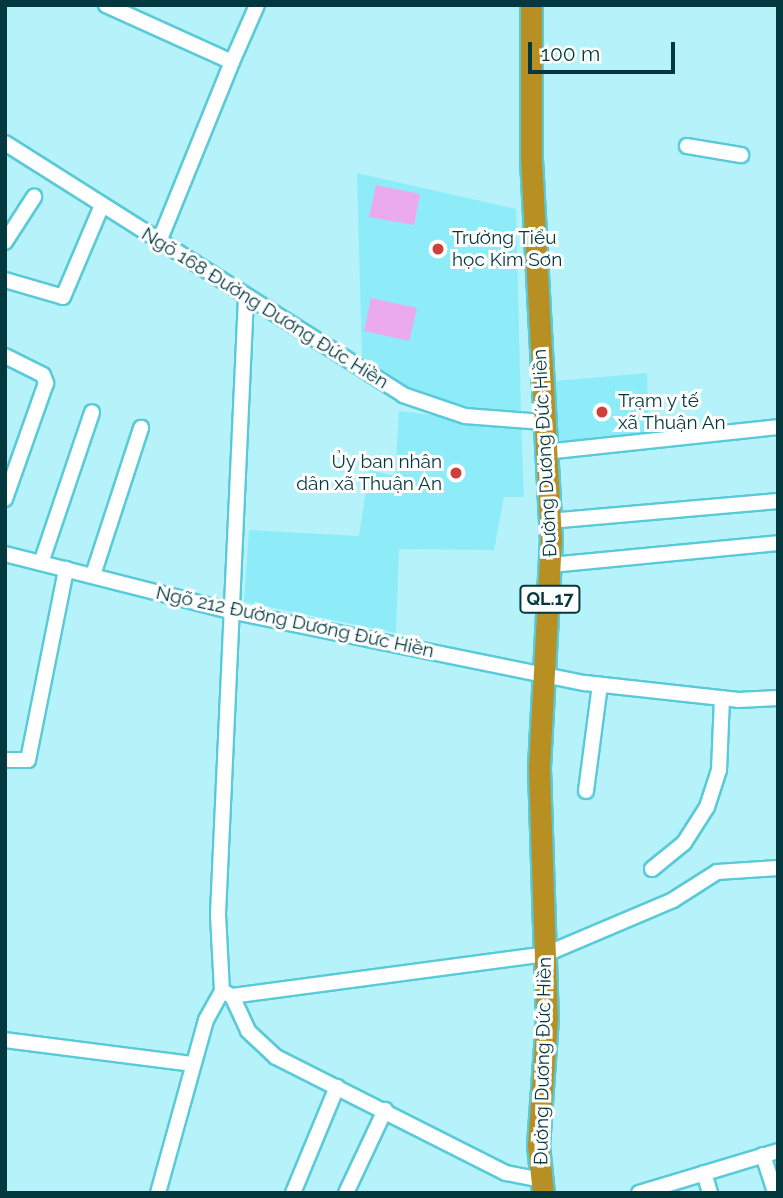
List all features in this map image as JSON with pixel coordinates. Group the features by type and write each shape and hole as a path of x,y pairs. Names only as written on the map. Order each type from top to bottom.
{"highway":[{"name":"Đường Dương Đức Hiền","path":"531,5 531,159 551,565 539,768 547,1017 538,1145 542,1187"}],"street":[{"path":"106,5 232,62"},
{"path":"159,242 257,5"},
{"name":"Ngõ 168 Đường Dương Đức Hiền","path":"5,143 403,395 465,416 543,422"},
{"path":"687,146 741,155"},
{"path":"5,242 34,197"},
{"path":"5,280 63,297 102,205"},
{"path":"246,297 218,914 227,994 258,1044 506,1173 542,1187"},
{"path":"5,356 43,375 46,383 5,499"},
{"path":"41,562 92,412"},
{"path":"93,575 141,428"},
{"path":"545,452 778,429"},
{"path":"550,521 778,501"},
{"path":"551,565 778,542"},
{"name":"Ngõ 212 Đường Dương Đức Hiền","path":"5,554 230,611 600,685 722,698 778,698"},
{"path":"5,760 28,760 66,569"},
{"path":"586,791 600,685"},
{"path":"652,869 684,843 707,807 719,770 722,698"},
{"path":"158,1193 206,1020 227,994 546,954 684,895 717,872 778,868"},
{"path":"5,1040 192,1064"},
{"path":"293,1193 337,1087"},
{"path":"346,1193 385,1110"},
{"path":"639,1193 657,1190 771,1153 775,1193"},
{"path":"704,1173 710,1193"}],"shaded area":[{"path":"357,173 516,209 521,415 433,404 398,387 362,360"},
{"path":"376,185 420,194 414,225 369,217"},
{"path":"371,298 417,308 409,341 364,331"},
{"name":"Trạm y tế xã Thuận An","path":"647,373 649,443 556,452 555,381"},
{"path":"399,411 521,426 524,497 504,497 494,550 399,549 396,633 244,602 249,530 359,536 369,470 395,476"}],"place":[{"name":"Trường Tiểu học Kim Sơn","path":"438,249"},
{"name":"Trạm y tế xã Thuận An","path":"602,412"},
{"name":"Ủy ban nhân dân xã Thuận An","path":"456,473"}]}
